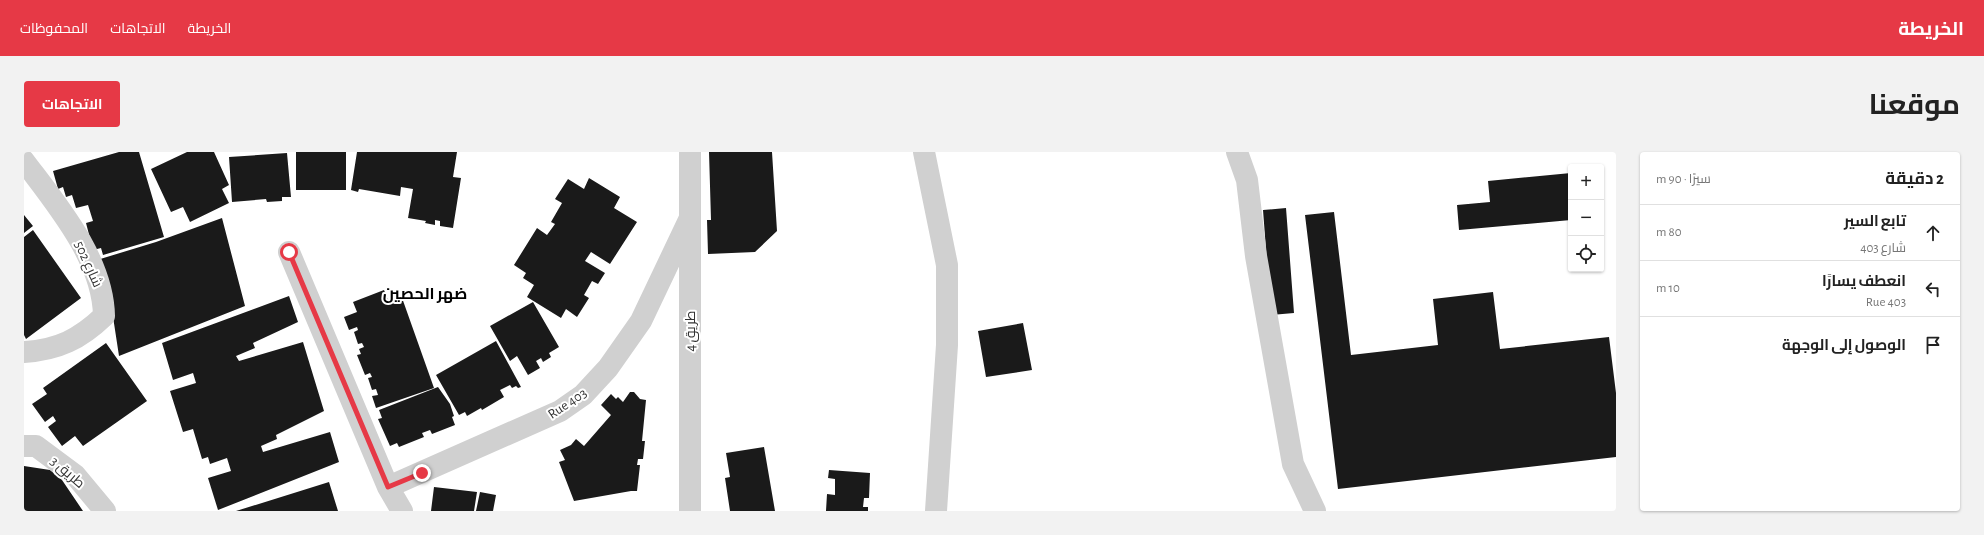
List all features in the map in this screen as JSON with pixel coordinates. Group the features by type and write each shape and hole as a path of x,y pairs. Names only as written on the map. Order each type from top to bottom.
{"street":[{"name":"طريق 4","path":"690,152 690,511"},
{"path":"924,152 947,265 947,345 936,511"},
{"path":"1237,152 1247,180 1256,256 1293,464 1315,511"},
{"name":"شارع 502","path":"24,161 60,209 82,245 101,287 104,316 80,337 58,347 24,352"},
{"name":"Rue 403","path":"388,487 560,412 583,395 608,368 640,321 689,220"},
{"path":"289,252 388,487 402,511"},
{"name":"طريق 3","path":"24,446 36,446 75,475 105,511"}],"building":[{"path":"119,152 139,152 164,237 103,255 101,248 93,250 86,223 93,221 88,205 76,208 72,195 66,197 63,187 58,189 53,171"},
{"path":"187,152 214,152 229,185 222,189 229,203 190,222 183,207 171,212 151,169"},
{"path":"296,152 346,152 346,190 296,190"},
{"path":"357,152 457,152 453,177 461,178 453,228 440,226 440,221 435,220 435,225 425,223 426,221 408,218 413,189 401,187 400,196 359,189 358,192 351,190"},
{"path":"709,152 772,152 777,231 755,252 708,254 707,220 711,220"},
{"path":"287,153 291,197 282,197 282,201 267,202 266,199 232,202 229,157"},
{"path":"1568,173 1568,220 1459,230 1457,205 1490,202 1488,181"},
{"path":"589,178 620,197 614,208 637,222 610,264 591,252 585,261 605,273 598,284 592,281 584,295 589,298 577,317 566,309 561,318 527,297 534,285 523,278 526,273 514,265 537,228 547,235 555,224 551,222 562,203 555,199 568,179 584,189"},
{"path":"1286,208 1294,313 1271,315 1263,210"},
{"path":"1334,212 1351,355 1438,345 1433,299 1493,292 1500,349 1609,337 1616,393 1616,457 1338,489 1305,215"},
{"path":"24,215 33,226 24,233"},
{"path":"222,218 245,306 119,356 108,284 97,260 156,242"},
{"path":"33,230 81,298 26,339 24,335 24,237"},
{"path":"384,290 388,300 401,295 434,388 376,408 372,396 378,395 376,389 372,390 368,378 372,377 370,373 365,375 357,355 361,354 359,349 364,347 362,343 358,344 354,332 358,330 357,327 349,330 344,317 357,312 353,302"},
{"path":"289,296 298,322 253,343 255,348 236,356 239,361 303,342 324,411 276,435 277,439 261,446 263,452 330,432 339,462 218,510 208,478 231,471 227,458 210,464 208,457 202,459 193,429 183,432 170,391 196,383 193,373 173,380 162,343"},
{"path":"533,302 559,347 549,353 551,357 543,362 541,358 536,361 540,368 528,375 517,356 510,361 490,326"},
{"path":"1023,323 1032,370 986,377 978,331"},
{"path":"496,341 521,387 518,388 516,386 512,388 510,385 500,390 504,397 482,410 481,408 467,416 465,412 459,415 436,375"},
{"path":"106,343 147,401 83,446 75,436 62,446 48,427 56,421 53,416 45,422 32,404 47,394 43,388"},
{"path":"438,387 450,404 455,425 432,434 430,430 422,433 424,437 399,447 397,443 390,446 378,419 382,418 379,410"},
{"path":"630,392 634,392 640,399 646,400 642,441 645,441 643,459 638,459 637,465 640,465 637,491 574,501 559,462 565,460 560,450 571,445 576,439 584,446 611,415 601,405 611,394 616,399 618,397 623,402"},
{"path":"764,447 775,511 730,511 725,478 730,477 726,453"},
{"path":"24,466 50,470 62,480 83,511 24,511"},
{"path":"829,470 870,473 869,498 864,498 863,507 868,507 868,511 826,511 827,494 835,495 835,479 828,478"},
{"path":"329,482 338,511 236,511"},
{"path":"434,487 477,492 474,511 431,511"},
{"path":"480,492 496,495 493,511 476,511"}],"district":[{"name":"ضهر الحصين","path":"425,293"}],"route":[{"path":"289,252 388,487 422,473"}]}
